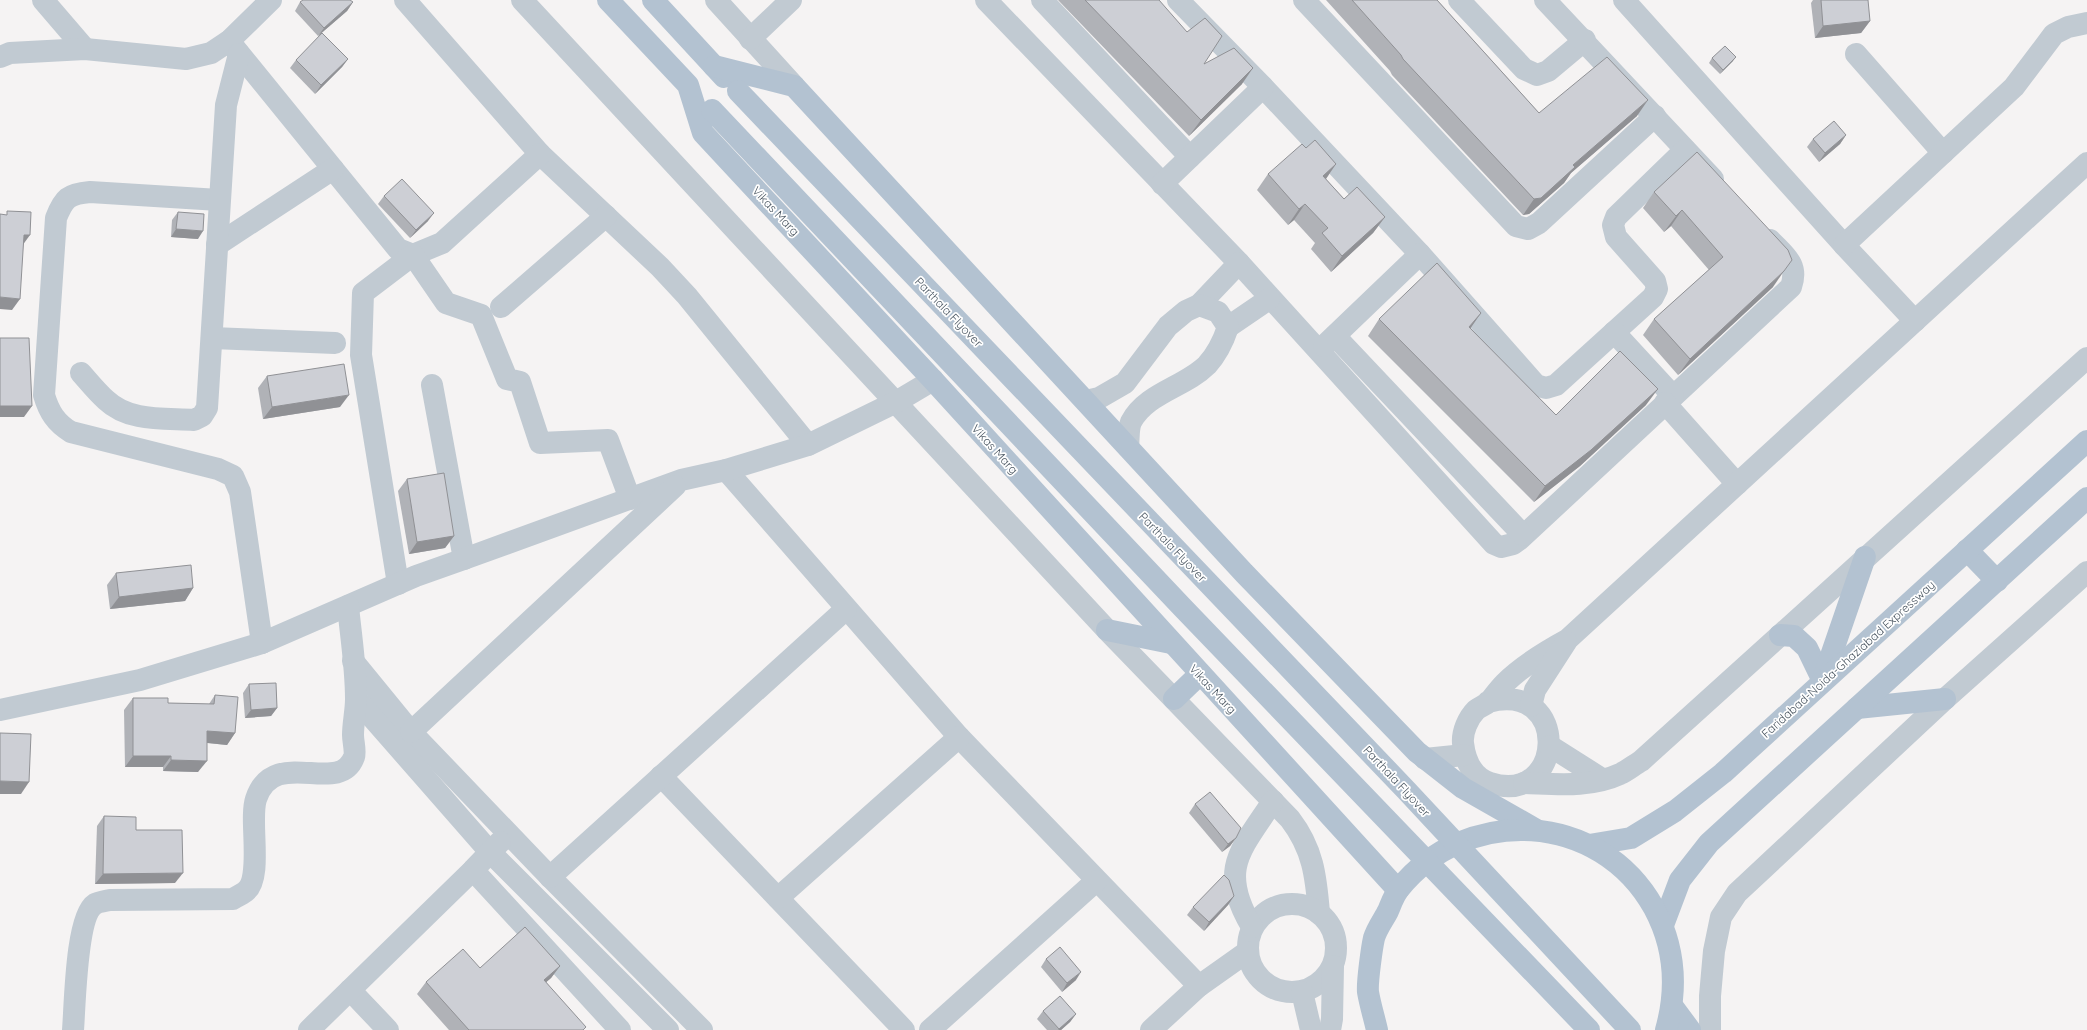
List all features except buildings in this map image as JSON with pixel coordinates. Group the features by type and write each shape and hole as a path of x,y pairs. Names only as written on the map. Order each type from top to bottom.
{"main road":[{"name":"Vikas Marg","path":"608,0 688,85 704,133 933,380 1171,643 1398,890"},
{"path":"653,0 714,66 794,86 1102,395 1128,447 1250,578 1425,759 1463,788 1535,830"},
{"name":"Parthala Flyover","path":"714,66 1406,790 1630,1030"},
{"path":"688,85 1183,608 1589,1030"},
{"name":"Faridabad-Noida-Ghaziabad Expressway","path":"1589,845 1631,838 1675,812 1723,773 1823,680 2087,441"},
{"path":"1663,925 1680,880 1709,843 2087,498"},
{"path":"1968,550 1997,581"},
{"path":"1823,680 1865,557"},
{"path":"1107,630 1171,643"},
{"path":"1780,634 1794,636 1807,648 1823,680"},
{"path":"1174,699 1200,674"},
{"path":"1857,708 1945,698"},
{"path":"1377,1030 1368,990 1374,937 1398,890 1426,862 1459,842 1496,831 1535,830 1562,835 1589,845 1623,868 1645,892 1663,925 1674,965 1673,1007 1666,1030"},
{"path":"1673,1007 1690,1030"}],"street":[{"path":"43,0 85,49"},
{"path":"81,372 106,400 119,410 131,416 194,420 202,416 207,408 226,105 234,47 271,0"},
{"path":"405,0 540,154 660,267 687,296 808,445"},
{"path":"522,0 1107,630 1294,824 1302,835 1308,848 1317,882 1319,913"},
{"path":"716,0 794,86"},
{"path":"750,39 791,0"},
{"path":"986,0 1239,263 1269,299 1494,544 1501,547 1508,546 1523,535 1791,287 1794,277 1793,268 1789,260 1756,225"},
{"path":"1042,0 1190,158"},
{"path":"1178,0 1263,87 1420,254 1536,386 1546,388 1556,386 1654,297 1656,289 1655,281 1616,237 1613,225 1616,217 1685,150"},
{"path":"1304,0 1516,226 1528,229 1539,223 1655,116"},
{"path":"1459,0 1524,69 1537,75 1548,71 1585,40"},
{"path":"1546,0 1585,40 1729,196"},
{"path":"1624,0 1844,245 1915,321"},
{"path":"1844,245 2014,87 2054,34 2068,27 2087,23"},
{"path":"0,57 10,53 85,49 186,59 234,47"},
{"path":"234,47 398,249 413,254 446,302 481,315 507,378 520,382 540,443 608,440 630,499"},
{"path":"1856,54 1943,153"},
{"path":"1162,184 1263,87"},
{"path":"398,584 361,355 363,293 413,254 442,243 540,154"},
{"path":"2087,163 1567,640 1542,654 1505,683 1488,702 1475,711 1466,723 1462,738 1464,755 1468,765 1476,775 1487,782 1499,786 1518,784 1576,784 1619,774 1641,761 2087,358"},
{"path":"217,245 333,169"},
{"path":"219,200 90,192 74,194 62,202 56,218 44,395 48,408 54,418 71,432 218,469 233,476 240,492 262,643"},
{"path":"501,307 606,216"},
{"path":"1318,352 1420,254"},
{"path":"1239,263 1199,305 1186,311 1168,326 1125,382 1102,395 1105,406 1114,419 1122,423 1135,416 1145,404 1178,385 1206,366 1221,347 1228,327 1269,299"},
{"path":"1199,305 1218,312 1228,327"},
{"path":"1614,332 1737,484"},
{"path":"1335,336 1523,535"},
{"path":"212,338 335,343"},
{"path":"0,710 140,680 262,643 398,584 681,480 726,470 808,445 896,402 933,380"},
{"path":"432,385 464,559"},
{"path":"1128,447 1135,416"},
{"path":"726,470 959,737 1096,881 1199,986"},
{"path":"411,732 681,480"},
{"path":"1710,1030 1710,996 1714,951 1721,917 1738,893 1945,698 2087,572"},
{"path":"73,1030 81,935 86,916 95,904 110,900 233,899 247,891 254,877 256,800 264,784 277,774 301,772 333,774 347,767 354,756 353,735 356,699 348,606"},
{"path":"550,877 846,609"},
{"path":"1531,706 1535,690 1567,640"},
{"path":"353,661 411,732 508,834 702,1030"},
{"path":"1488,702 1502,698 1518,700 1531,706 1542,717 1548,731 1550,746 1547,758 1542,768 1534,777 1518,784"},
{"path":"356,699 490,852 668,1030"},
{"path":"778,898 959,737"},
{"path":"1550,746 1602,779"},
{"path":"1425,759 1464,755"},
{"path":"661,776 904,1030"},
{"path":"1514,818 1518,784"},
{"path":"1252,928 1237,899 1234,875 1237,857 1273,801"},
{"path":"309,1030 508,834"},
{"path":"473,870 617,1029"},
{"path":"930,1030 1096,881"},
{"path":"1330,1030 1332,1019 1333,966 1336,952 1335,937 1329,924 1319,913 1306,906 1291,903 1277,906 1264,913 1252,928 1248,937 1247,952 1251,966 1258,978 1270,987 1283,992 1302,992 1318,984 1333,966"},
{"path":"1151,1030 1199,986 1247,952"},
{"path":"350,990 388,1030"},
{"path":"1302,992 1311,1030"}]}
